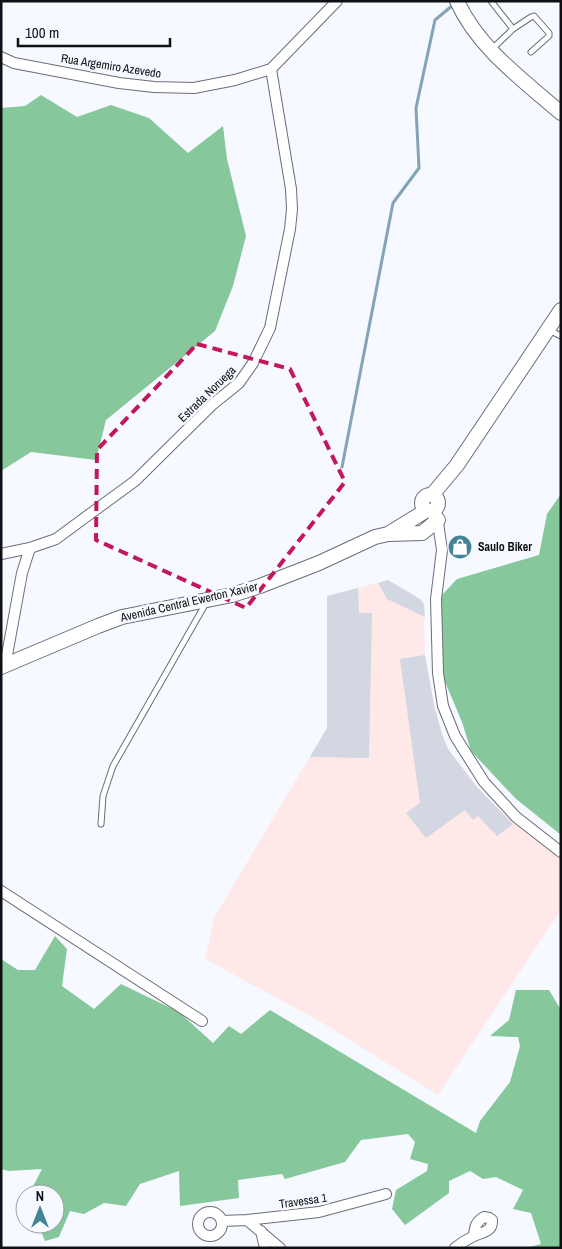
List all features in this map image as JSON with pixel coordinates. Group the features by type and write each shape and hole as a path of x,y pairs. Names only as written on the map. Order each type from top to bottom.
{"main road":[{"path":"459,6 491,50 561,113"},
{"path":"382,536 422,533 432,507 454,475 457,465 561,310"},
{"name":"Avenida Central Ewerton Xavier","path":"3,666 122,617 208,600 260,586 382,536 386,525 432,507"}],"street":[{"name":"Rua Argemiro Azevedo","path":"1,57 14,63 119,83 154,87 194,88 235,80 271,69 337,1"},
{"name":"Estrada Noruega","path":"1,554 30,548 56,539 135,481 212,404 239,383 253,363 270,328 290,229 292,209 291,189 271,69"},
{"path":"432,507 442,550 436,600 438,673 444,706 455,736 484,782 516,818 561,852"},
{"path":"3,666 22,573 30,548"},
{"path":"1,891 202,1021"},
{"name":"Travessa 1","path":"222,1221 319,1212 386,1194"},
{"path":"247,1220 280,1248"},
{"path":"261,1231 265,1248"},
{"path":"454,1248 474,1235"}],"lane":[{"path":"491,1 514,29"},
{"path":"491,50 514,29 534,16 549,33 549,37 531,52"},
{"path":"548,329 561,336"},
{"path":"101,824 103,796 113,766 208,600"}],"highlighted area":[{"path":"197,344 290,369 345,482 246,608 96,540 97,450"}],"shaded area":[{"path":"388,580 420,599 424,604 425,658 434,705 448,749 487,798 515,824 561,857 561,910 438,1095 321,1022 205,959 215,916 327,728 327,596"}],"green space":[{"path":"41,95 77,117 111,105 149,118 188,153 223,126 227,159 246,236 233,286 215,331 106,420 96,460 31,452 1,471 1,108 25,106"},
{"path":"561,494 561,835 515,798 471,751 462,722 443,677 440,641 442,595 457,579 539,555 547,514"},
{"path":"55,936 67,949 62,986 94,1009 121,984 179,1012 213,1043 229,1026 241,1034 270,1010 476,1133 480,1121 510,1082 520,1046 518,1037 490,1036 509,1020 516,990 549,990 561,1010 561,1248 526,1248 541,1244 531,1213 513,1209 523,1190 496,1177 483,1179 470,1171 449,1181 449,1193 405,1225 392,1209 396,1190 427,1171 428,1164 410,1159 415,1142 408,1134 361,1140 345,1162 285,1179 282,1174 238,1180 239,1198 180,1206 179,1171 140,1184 126,1206 104,1203 84,1214 70,1211 65,1223 65,1184 34,1184 42,1169 9,1171 1,1169 1,959 18,970 35,970"},
{"path":"42,1234 60,1234 59,1237 45,1241"}],"building":[{"path":"388,580 420,599 424,604 425,617 387,599 378,583"},
{"path":"358,588 359,613 372,613 369,758 310,757 327,728 327,596"},
{"path":"425,655 434,705 448,749 475,785 513,824 497,836 478,816 473,820 465,810 426,838 406,813 420,803 400,659"}],"waterway":[{"path":"342,467 393,203 419,168 416,108 435,20 453,5"}],"place":[{"name":"Saulo Biker","path":"460,547"}]}
